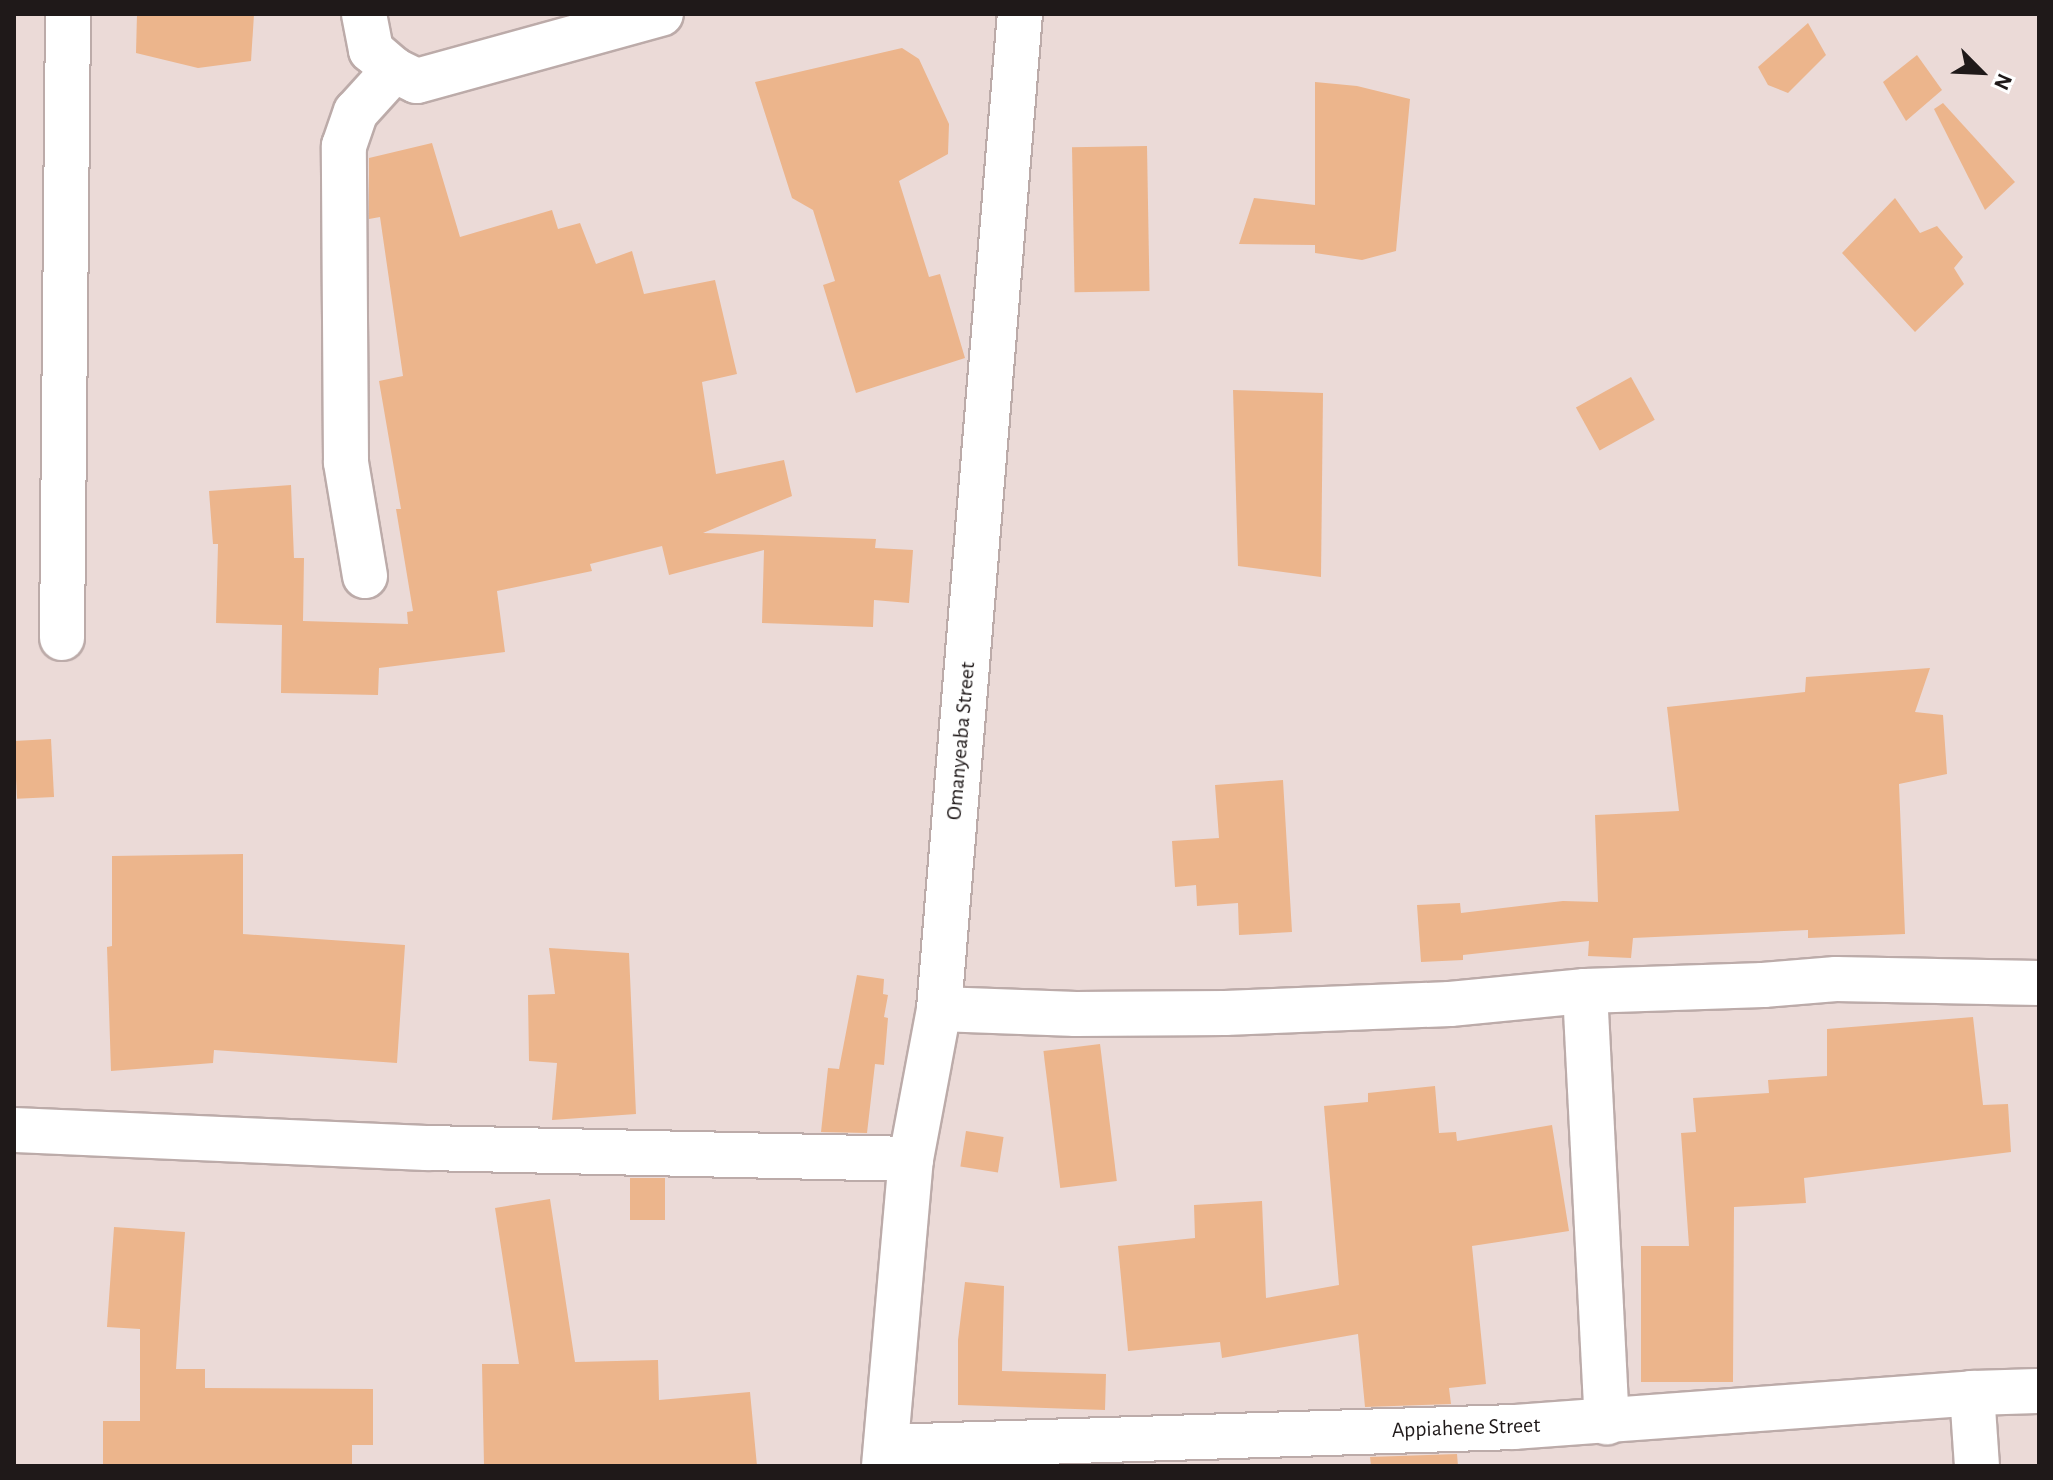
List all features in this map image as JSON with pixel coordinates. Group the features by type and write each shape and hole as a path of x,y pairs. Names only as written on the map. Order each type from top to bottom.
{"street":[{"path":"62,638 68,14"},
{"path":"364,14 371,50 394,70 417,81 661,14"},
{"name":"Omanyeaba Street","path":"885,1456 911,1159 939,1009 1020,14"},
{"path":"365,576 346,462 344,146 356,112 394,70"},
{"path":"939,1009 1076,1014 1225,1013 1450,1004 1585,991 1763,985 1836,979 2039,983"},
{"path":"1585,991 1607,1422"},
{"path":"14,1130 427,1148 911,1159"},
{"name":"Appiahene Street","path":"885,1456 1607,1422 1972,1393 2039,1391"},
{"path":"1972,1393 1977,1466"}],"building":[{"path":"137,14 254,14 251,61 198,68 136,53"},
{"path":"1808,23 1826,55 1788,93 1768,85 1758,67"},
{"path":"902,48 919,59 949,124 948,154 899,181 929,277 940,274 965,358 856,393 823,285 835,281 813,210 792,198 755,82"},
{"path":"1917,55 1942,90 1906,121 1883,82"},
{"path":"1315,82 1357,86 1410,99 1396,251 1362,260 1315,253 1315,245 1239,244 1254,198 1315,205"},
{"path":"1943,103 2015,182 1985,210 1934,109"},
{"path":"432,143 460,237 552,210 558,229 580,223 596,264 632,251 644,294 715,280 737,374 702,382 716,474 784,460 792,496 703,533 876,539 875,548 913,550 909,603 874,600 873,627 762,623 764,550 669,575 662,546 590,564 592,571 497,591 505,652 379,668 378,695 281,693 282,625 216,623 218,544 213,544 209,491 291,485 294,558 304,558 303,621 408,624 407,612 413,611 396,509 401,509 379,381 403,376 380,217 369,219 369,158"},
{"path":"1147,146 1150,291 1075,292 1072,147"},
{"path":"1895,198 1920,233 1937,226 1963,257 1954,268 1964,284 1915,332 1842,253"},
{"path":"1631,377 1655,420 1600,450 1576,408"},
{"path":"1233,390 1323,393 1321,577 1238,566"},
{"path":"1930,668 1915,712 1943,715 1947,774 1899,784 1905,934 1808,938 1808,930 1633,938 1631,958 1588,956 1589,941 1463,955 1463,960 1421,962 1417,905 1460,903 1461,913 1563,901 1598,902 1595,815 1679,811 1667,707 1805,692 1806,677"},
{"path":"51,739 54,797 17,799 14,741"},
{"path":"1283,780 1292,932 1239,935 1238,903 1197,906 1196,885 1175,887 1172,841 1219,838 1215,785"},
{"path":"243,854 243,934 405,945 397,1063 214,1050 213,1063 111,1071 107,947 112,946 112,856"},
{"path":"549,948 629,953 636,1114 552,1120 557,1063 529,1061 528,995 555,994"},
{"path":"857,975 884,979 883,994 888,995 884,1017 888,1018 884,1065 875,1064 867,1133 821,1132 828,1068 839,1069"},
{"path":"1973,1017 1983,1105 2008,1104 2011,1152 1804,1178 1806,1203 1734,1207 1733,1382 1641,1382 1641,1246 1689,1246 1681,1133 1696,1132 1693,1098 1769,1093 1768,1080 1827,1076 1827,1029"},
{"path":"1100,1044 1117,1181 1060,1188 1043,1051"},
{"path":"1435,1086 1439,1133 1456,1132 1457,1141 1552,1125 1569,1231 1472,1246 1486,1384 1449,1388 1451,1404 1365,1407 1358,1334 1222,1358 1220,1342 1128,1351 1118,1246 1195,1238 1194,1205 1262,1201 1266,1298 1339,1285 1324,1106 1368,1102 1368,1093"},
{"path":"966,1131 1004,1137 998,1173 960,1167"},
{"path":"630,1178 665,1178 665,1220 630,1220"},
{"path":"550,1199 575,1362 658,1360 659,1400 750,1392 757,1466 484,1466 482,1364 519,1364 495,1208"},
{"path":"114,1227 185,1232 176,1369 205,1369 205,1388 373,1389 373,1445 352,1445 352,1466 103,1466 103,1421 140,1421 140,1329 107,1327"},
{"path":"965,1282 1004,1286 1002,1371 1106,1374 1105,1410 958,1405 958,1340"},
{"path":"1457,1454 1458,1466 1371,1466 1370,1457"}]}
